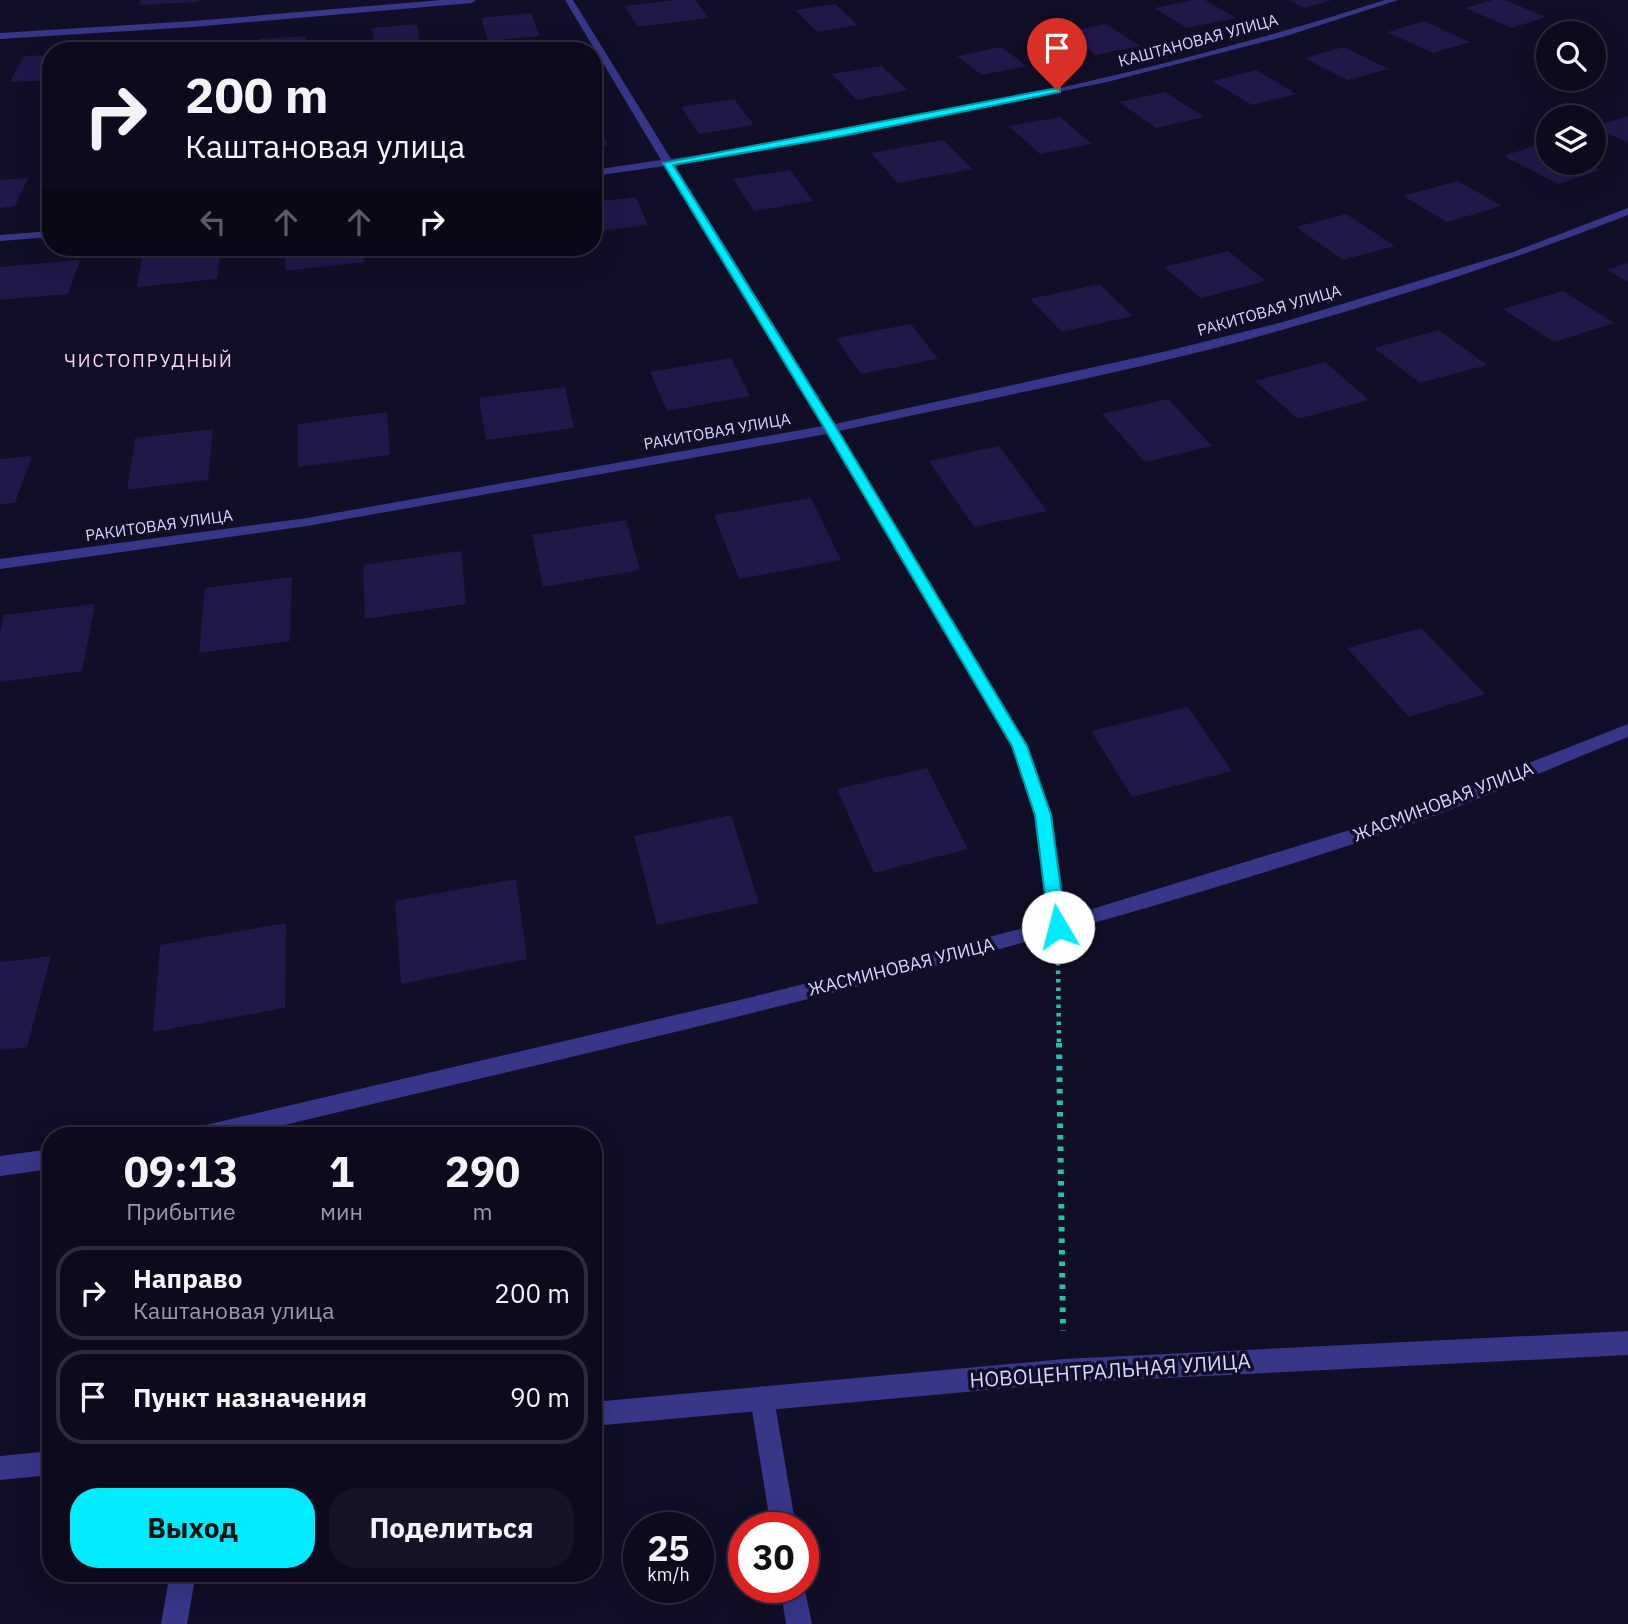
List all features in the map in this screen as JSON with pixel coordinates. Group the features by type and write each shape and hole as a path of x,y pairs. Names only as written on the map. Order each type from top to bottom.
{"street":[{"path":"0,36 193,24 472,0"},
{"path":"569,0 594,42"},
{"name":"КАШТАНОВАЯ УЛИЦА","path":"602,172 842,133 1135,74 1257,42 1394,0"},
{"path":"602,55 831,429 1020,746 1043,815 1058,927"},
{"name":"РАКИТОВАЯ УЛИЦА","path":"0,564 307,522 831,429 1167,355 1287,325 1517,254 1628,212"},
{"path":"0,238 42,235"},
{"name":"ЖАСМИНОВАЯ УЛИЦА","path":"235,1127 734,1010 1058,927 1395,823 1628,730"},
{"path":"0,1167 42,1160"},
{"name":"НОВОЦЕНТРАЛЬНАЯ УЛИЦА","path":"602,1413 1064,1371 1628,1343"},
{"path":"762,1398 781,1512"},
{"path":"0,1468 42,1464"},
{"path":"174,1624 181,1582"},
{"path":"796,1603 799,1624"}],"path":[{"path":"1058,927 1064,1371"}],"building":[{"path":"141,0 199,0 199,2 139,5"},
{"path":"695,0 708,18 638,27 624,6"},
{"path":"1205,0 1236,18 1187,28 1154,8"},
{"path":"1289,0 1330,0 1330,1 1304,8"},
{"path":"1493,0 1505,0 1546,17 1512,28 1465,8"},
{"path":"835,4 858,25 817,32 795,10"},
{"path":"531,13 540,36 488,41 481,18"},
{"path":"1424,21 1470,42 1433,53 1387,32"},
{"path":"417,24 420,42 374,42 372,28"},
{"path":"1106,24 1140,46 1096,55 1062,33"},
{"path":"306,36 306,42 258,42 259,39"},
{"path":"1001,47 1027,66 982,75 957,56"},
{"path":"1344,47 1389,69 1348,80 1304,58"},
{"path":"42,55 42,80 10,82 24,56"},
{"path":"881,66 908,90 857,100 832,74"},
{"path":"1256,70 1297,94 1252,105 1212,81"},
{"path":"1165,92 1204,117 1156,128 1119,102"},
{"path":"734,99 754,125 699,134 681,107"},
{"path":"1628,116 1628,143 1606,133 1606,123"},
{"path":"1060,117 1092,144 1040,154 1009,126"},
{"path":"602,132 608,145 602,146"},
{"path":"943,140 972,169 898,183 871,153"},
{"path":"1536,145 1536,173 1504,156"},
{"path":"790,170 813,201 754,211 733,179"},
{"path":"1541,175 1585,175 1558,184"},
{"path":"28,178 15,206 0,208 0,180"},
{"path":"1458,181 1502,206 1447,222 1403,196"},
{"path":"636,197 648,225 602,231 602,201"},
{"path":"1346,214 1395,246 1343,260 1296,227"},
{"path":"1228,251 1266,281 1201,298 1164,267"},
{"path":"143,256 220,256 217,279 137,287"},
{"path":"286,256 364,256 364,262 285,271"},
{"path":"80,260 68,294 0,300 0,267"},
{"path":"1628,263 1628,282 1607,270"},
{"path":"1099,284 1133,316 1062,332 1030,299"},
{"path":"1563,291 1614,323 1554,342 1503,309"},
{"path":"911,324 938,359 861,374 836,338"},
{"path":"1439,330 1487,365 1420,383 1374,348"},
{"path":"731,358 750,396 667,411 650,372"},
{"path":"1325,362 1369,400 1298,419 1255,381"},
{"path":"565,387 574,428 486,440 479,398"},
{"path":"1168,399 1212,446 1145,462 1102,414"},
{"path":"387,412 390,455 298,467 298,424"},
{"path":"213,429 208,480 127,490 135,438"},
{"path":"999,446 1047,511 974,527 929,461"},
{"path":"32,456 15,503 0,504 0,459"},
{"path":"811,498 841,560 739,579 714,515"},
{"path":"626,520 640,570 543,587 532,535"},
{"path":"461,551 466,604 365,619 363,565"},
{"path":"292,577 290,641 199,653 205,588"},
{"path":"95,604 82,671 0,682 0,633 4,615"},
{"path":"1421,628 1485,694 1409,717 1347,648"},
{"path":"1188,707 1232,771 1132,797 1091,731"},
{"path":"927,768 968,849 874,873 837,789"},
{"path":"731,815 759,903 657,925 634,836"},
{"path":"516,879 527,959 401,984 395,901"},
{"path":"286,923 285,1008 153,1032 160,945"},
{"path":"51,956 27,1047 0,1050 0,962"}],"district":[{"name":"ЧИСТОПРУДНЫЙ","path":"149,361"}],"route":[{"path":"1057,90 842,133 667,163 831,429 1020,746 1043,815 1058,927"}]}
